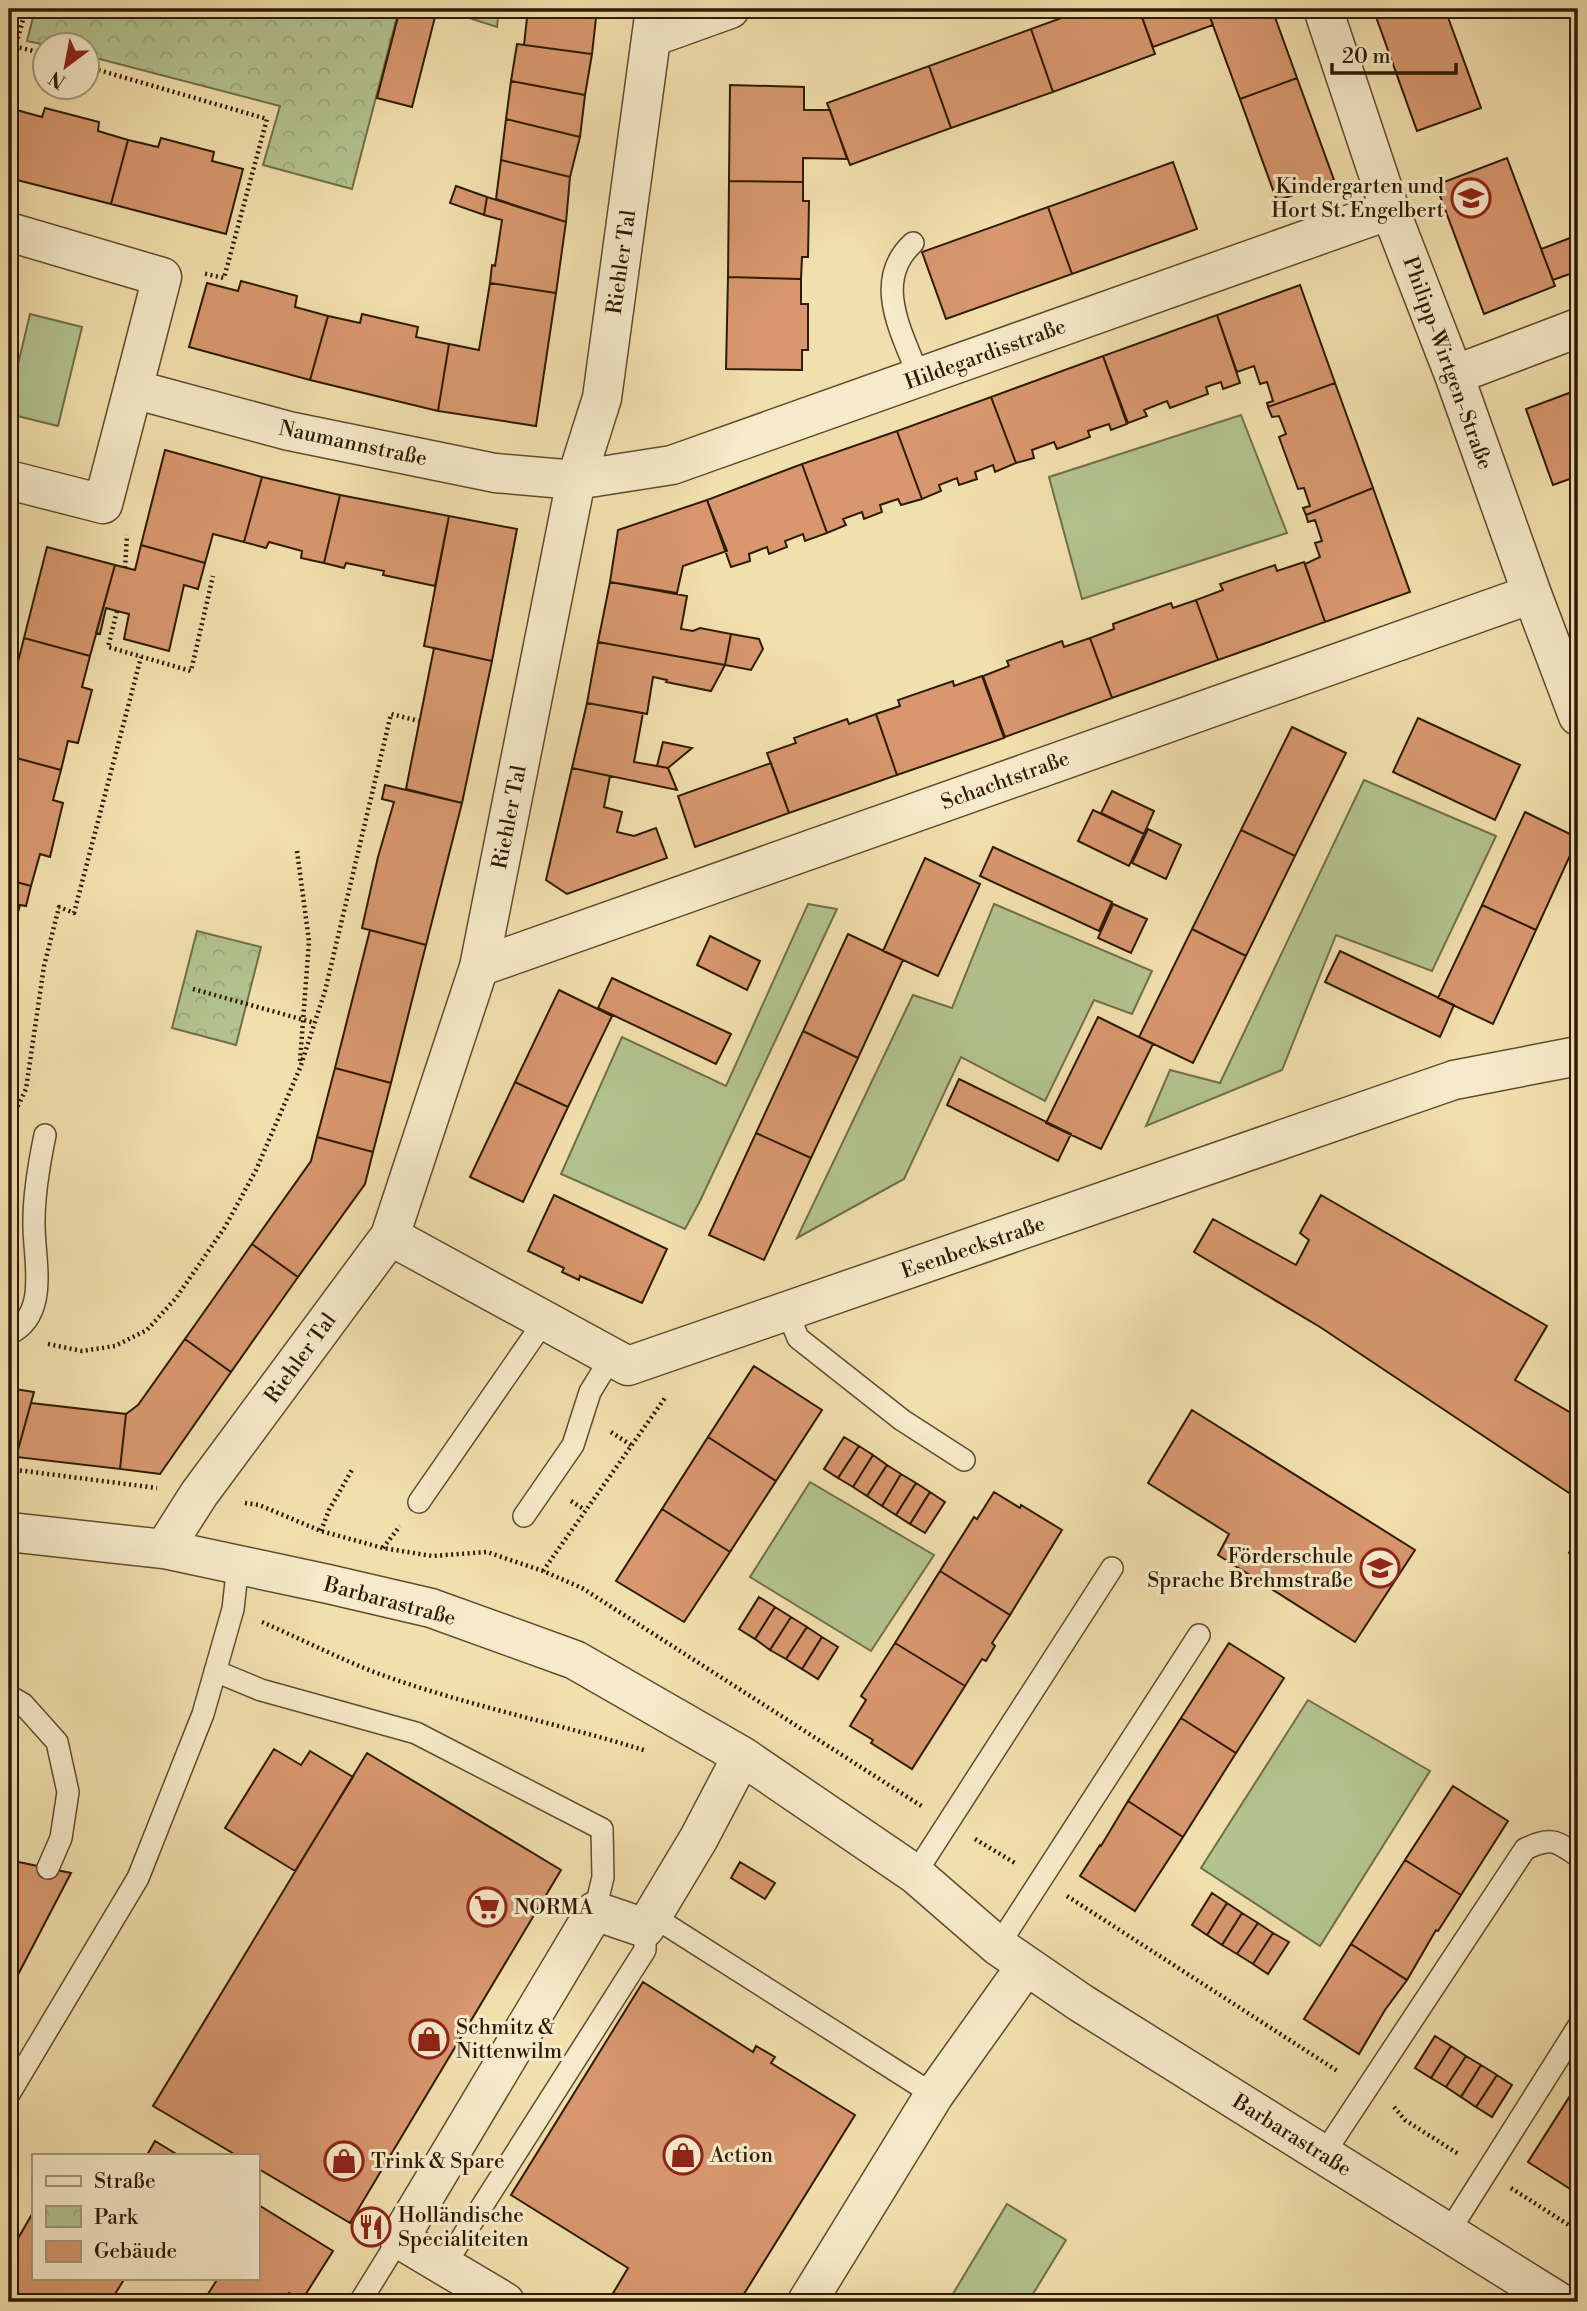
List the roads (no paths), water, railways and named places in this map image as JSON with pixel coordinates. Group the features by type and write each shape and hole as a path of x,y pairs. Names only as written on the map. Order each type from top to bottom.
{"street":[{"path":"653,23 730,9"},
{"name":"Philipp-Wirtgen-Straße","path":"1323,9 1390,210 1454,375 1578,716"},
{"name":"Riehler Tal","path":"164,1549 199,1494 390,1236 479,967 576,480 602,398 653,23"},
{"name":"Hildegardisstraße","path":"576,480 673,465 1390,210"},
{"path":"9,232 162,277 103,504 9,480"},
{"path":"1454,375 1578,328"},
{"name":"Naumannstraße","path":"133,389 289,431 495,472 576,480"},
{"name":"Schachtstraße","path":"479,967 1532,594"},
{"name":"Esenbeckstraße","path":"390,1236 628,1366 1454,1080 1578,1056"},
{"name":"Barbarastraße","path":"9,1532 164,1549 238,1564 431,1608 575,1660 742,1756 915,1874 1012,1956 1559,2302"},
{"path":"505,2302 399,2239 595,1912 648,1922 699,1838 742,1756"},
{"path":"807,2302 934,2095 1012,1956"}],"lane":[{"path":"914,243 904,252 896,266 891,293 892,307 919,377"},
{"path":"9,1334 17,1330 32,1311 38,1285 33,1222 36,1177 45,1135"},
{"path":"787,1311 798,1338 902,1420 964,1460"},
{"path":"419,1502 545,1320"},
{"path":"524,1516 573,1445 590,1392 612,1356"},
{"path":"9,2094 138,1878 203,1714 233,1609 238,1564"},
{"path":"915,1874 1112,1568"},
{"path":"1012,1956 1199,1635"},
{"path":"215,1671 261,1690 416,1733 602,1829 603,1877 595,1912"},
{"path":"9,1696 23,1704 57,1742 68,1793 61,1838 48,1868"},
{"path":"1323,2155 1525,1849 1542,1841 1555,1841 1578,1856"},
{"path":"444,2266 645,1950 648,1922 934,2095"},
{"path":"1448,2233 1578,2027"},
{"path":"360,2302 399,2239"}],"place":[{"name":"Kindergarten und Hort St. Engelbert","path":"1471,198"},
{"name":"Förderschule Sprache Brehmstraße","path":"1380,1568"},
{"name":"NORMA","path":"487,1907"},
{"name":"Schmitz & Nittenwilm","path":"429,2039"},
{"name":"Action","path":"683,2155"},
{"name":"Trink & Spare","path":"344,2161"},
{"name":"Holländische Specialiteiten","path":"371,2227"}]}
